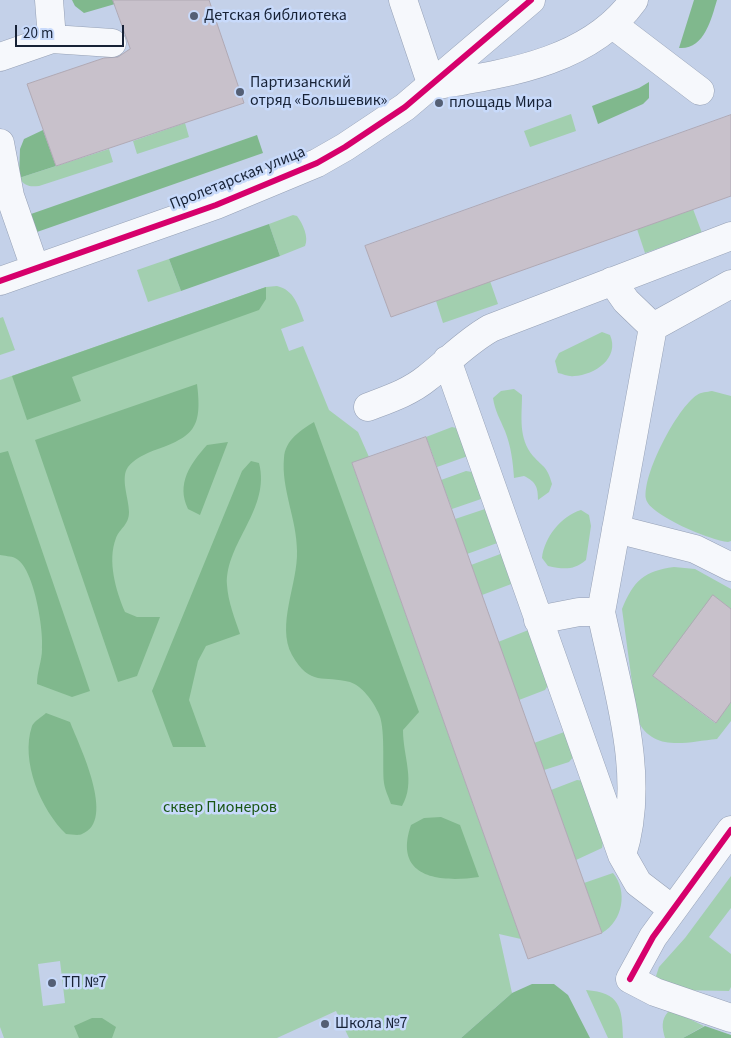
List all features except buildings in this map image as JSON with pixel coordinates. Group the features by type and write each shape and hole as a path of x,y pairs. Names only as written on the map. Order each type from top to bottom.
{"street":[{"path":"49,0 52,39"},
{"path":"403,0 432,86 487,77 542,62 565,53 612,24 634,0"},
{"name":"Пролетарская улица","path":"0,280 216,204 288,176 345,147 405,107 432,86 531,0"},
{"path":"612,24 700,91"},
{"path":"0,57 52,39 112,43"},
{"path":"0,142 10,196 35,268"},
{"path":"368,407 410,389 426,379 473,338 491,328 723,240 731,284 653,327"},
{"path":"612,281 626,301 653,327"},
{"path":"622,855 629,835 632,816 633,773 602,612 653,327"},
{"path":"447,360 622,855 638,883 672,909"},
{"path":"616,529 695,549 731,567"},
{"path":"538,620 579,612 602,612"},
{"path":"731,830 652,937 630,979 655,992 731,1018"}],"green space":[{"path":"72,0 113,0 115,4 84,13 75,6"},
{"path":"694,0 717,0 709,25 700,39 688,47 679,48"},
{"path":"649,82 649,98 643,104 598,124 592,106 639,88"},
{"path":"571,114 576,131 530,147 524,131"},
{"path":"185,123 189,137 137,154 133,141"},
{"path":"43,130 56,166 19,178 20,149 24,139"},
{"path":"257,135 263,153 37,232 31,214"},
{"path":"109,149 113,162 39,186 23,183 19,178"},
{"path":"693,209 702,233 645,253 637,229"},
{"path":"293,215 297,216 303,227 306,235 305,246 280,256 269,224"},
{"path":"269,224 280,256 181,291 169,259"},
{"path":"169,259 181,291 148,302 137,270"},
{"path":"490,281 498,304 443,323 436,301"},
{"name":"сквер Пионеров","path":"277,286 283,288 295,299 304,321 281,329 289,351 303,346 329,410 358,432 369,457 352,463 521,939 499,934 512,993 461,1038 349,1038 336,1011 277,1038 4,1038 0,1027 0,380 266,287","holes":["60,961 65,1003 43,1006 38,964"]},
{"path":"266,287 266,299 259,310 72,377 81,401 27,420 12,376"},
{"path":"3,317 15,350 0,355 0,318"},
{"path":"602,332 610,335 612,343 612,351 604,364 582,375 570,376 558,373 555,361 559,353"},
{"path":"197,384 198,412 192,430 176,442 138,458 130,464 126,472 125,483 129,516 113,547 112,556 116,585 125,612 137,617 160,617 137,676 118,682 35,440"},
{"path":"514,389 522,395 522,427 525,442 533,456 547,470 552,484 549,492 538,500 537,488 531,480 524,476 514,478 509,442 494,403 493,398 501,391"},
{"path":"712,391 731,396 731,541 728,542 720,541 682,526 658,512 646,499 649,474 671,427 689,402 697,395"},
{"path":"314,422 419,712 403,730 408,769 408,788 402,806 391,804 385,788 382,727 378,712 370,699 363,690 350,682 318,678 305,672 292,655 288,643 286,631 287,618 297,551 295,527 285,481 284,458 287,446 291,441 299,432"},
{"path":"452,427 456,428 468,456 437,467 426,437"},
{"path":"228,442 200,515 188,509 185,500 184,483 190,467 207,445"},
{"path":"8,451 90,691 72,697 37,684 42,640 39,614 32,586 28,573 22,563 13,557 0,555 0,453"},
{"path":"251,461 259,463 261,480 259,496 233,555 228,570 227,585 230,604 240,634 206,646 198,661 189,700 206,747 173,747 152,691 242,471"},
{"path":"466,471 472,472 484,498 452,509 441,480"},
{"path":"488,508 500,542 467,554 455,519"},
{"path":"581,510 589,515 591,526 586,560 572,568 548,566 542,558 543,550 550,536 567,517"},
{"path":"503,553 514,583 482,595 471,565"},
{"path":"674,567 695,569 731,589 731,609 713,596 653,676 715,723 731,702 731,721 717,739 682,743 661,741 652,737 644,730 637,719 622,609 631,591 641,579 655,571"},
{"path":"531,629 550,682 545,690 519,700 498,642"},
{"path":"46,713 70,722 87,764 96,799 96,814 92,826 80,835 66,834 57,824 48,812 35,784 31,769 29,740 32,726"},
{"path":"567,731 574,756 569,762 544,770 534,743"},
{"path":"577,780 584,781 603,842 602,848 576,860 551,790"},
{"path":"441,817 460,825 479,877 449,879 435,877 423,873 414,866 408,856 407,842 411,825 424,818"},
{"path":"613,873 621,888 621,905 615,921 602,933 584,883"},
{"path":"731,876 731,908 709,937 731,954 731,987 729,991 677,990 663,985 656,976 659,967 685,938"},
{"path":"532,984 554,984 568,995 590,1038 461,1038 512,993"},
{"path":"586,990 606,994 617,1003 622,1017 623,1038 608,1038"},
{"path":"668,1012 675,1012 704,1026 683,1038 665,1038 663,1024"},
{"path":"92,1018 102,1018 116,1027 112,1038 79,1038 74,1026"},
{"path":"705,1026 731,1035 731,1038 683,1038"}],"cycle path":[{"path":"0,281 216,205 317,163 345,147 405,107 531,0"},
{"path":"630,979 653,937 731,830"}],"place":[{"name":"Детская библиотека","path":"194,16"},
{"name":"Партизанский отряд «Большевик»","path":"240,92"},
{"name":"площадь Мира","path":"439,103"},
{"name":"ТП №7","path":"52,983"},
{"name":"Школа №7","path":"325,1024"}]}
